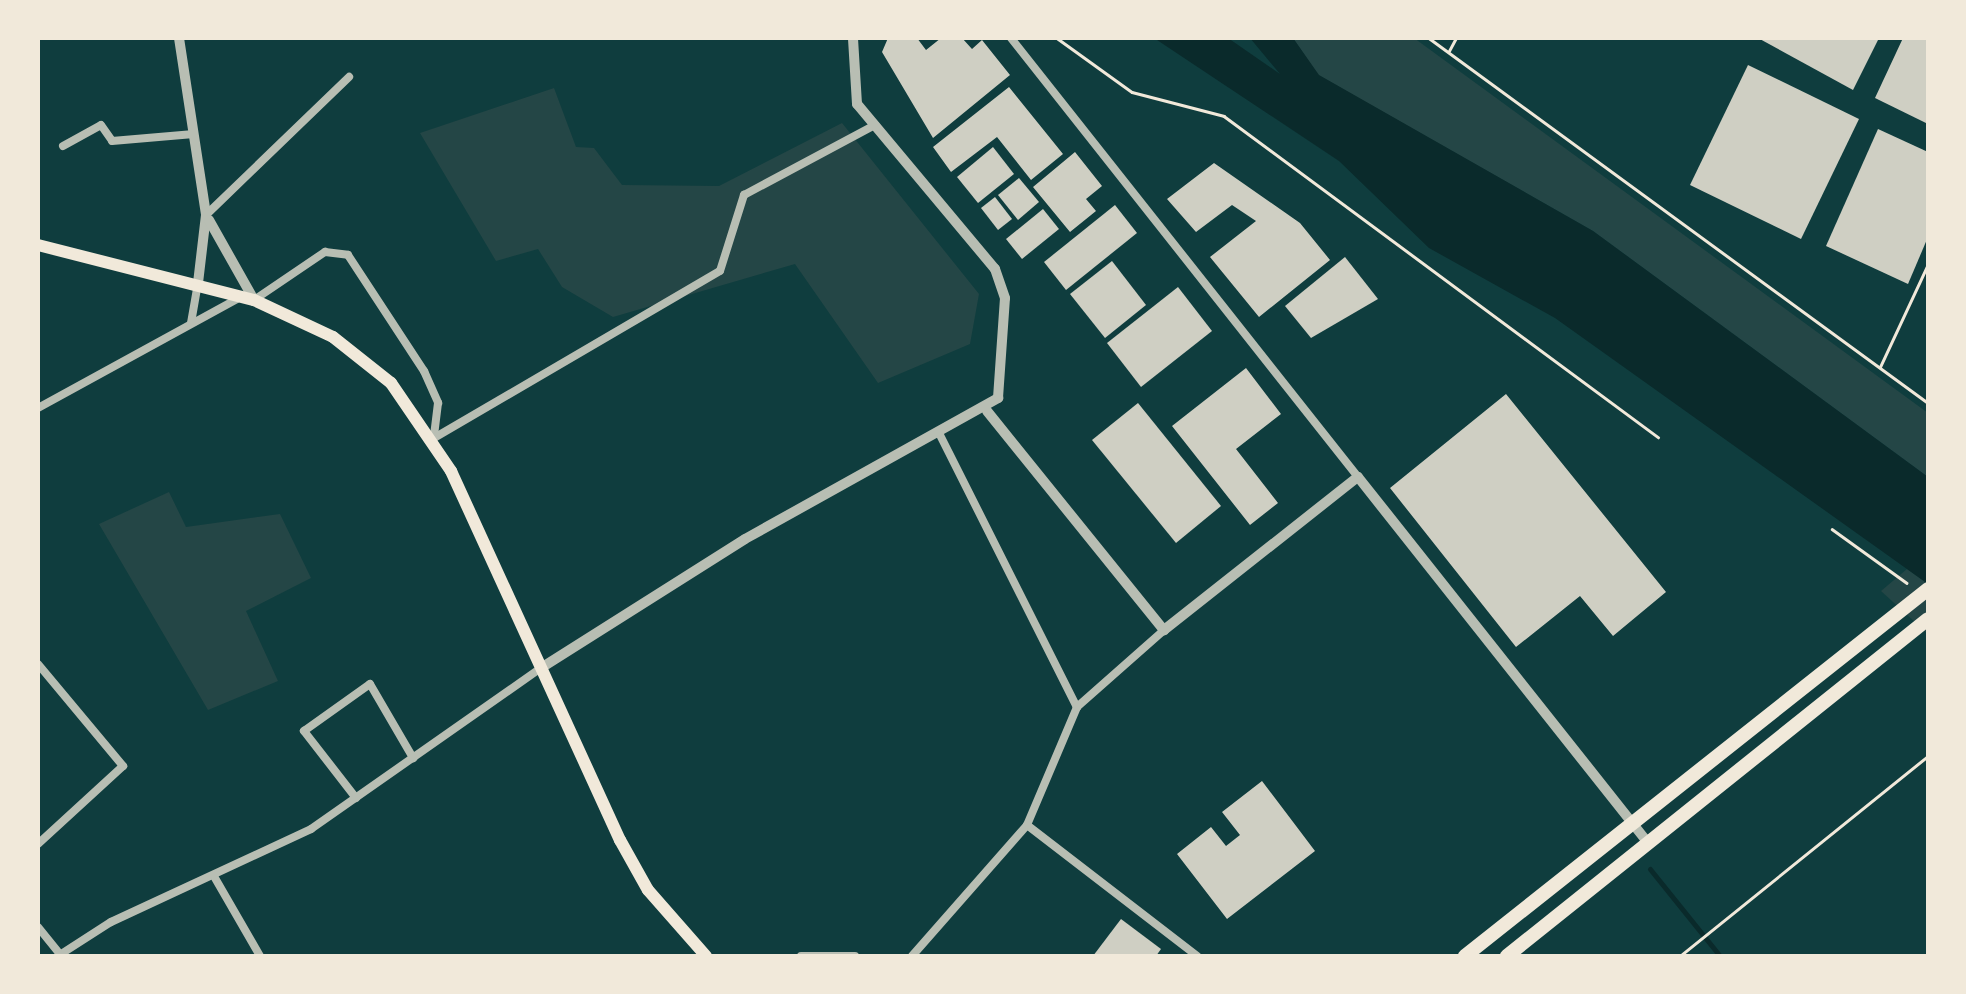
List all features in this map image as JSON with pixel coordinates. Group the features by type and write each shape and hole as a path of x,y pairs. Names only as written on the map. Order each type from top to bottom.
{"highway":[{"path":"1465,956 1922,589"},
{"path":"1506,956 1928,619"}],"main road":[{"path":"38,245 248,298 364,359 434,438 648,890 706,956"}],"street":[{"path":"179,38 206,214 192,323"},
{"path":"38,926 59,955 215,878 356,798 541,668 745,540 987,412 998,398 1005,298 995,269 857,104 853,38"},
{"path":"1011,38 1649,844"},
{"path":"206,214 349,77"},
{"path":"63,146 101,125 112,141 194,134"},
{"path":"434,438 720,271 744,195 875,125"},
{"path":"206,214 248,298"},
{"path":"38,408 192,323 248,298 325,252 348,254 424,371 438,403 434,438"},
{"path":"987,412 1164,630"},
{"path":"940,435 1078,707"},
{"path":"912,956 1027,826 1078,707 1164,630 1358,477"},
{"path":"38,664 123,766 38,844"},
{"path":"356,798 304,731 370,684 413,758"},
{"path":"1027,826 1196,956"},
{"path":"215,878 260,956"},
{"path":"801,956 854,956"}],"path":[{"path":"1057,38 1132,92 1239,126 1658,436"},
{"path":"1429,38 1928,403"},
{"path":"1449,52 1456,38"},
{"path":"1880,368 1928,264"},
{"path":"1832,529 1922,589"},
{"path":"1680,956 1928,756"}],"shaded area":[{"path":"1154,38 1228,38 1280,74 1250,38 1293,38 1319,75 1593,231 1928,477 1928,584 1555,318 1429,248 1339,161"},
{"path":"1293,38 1414,38 1928,413 1928,477 1593,231 1318,75"},
{"path":"554,88 576,147 594,148 622,185 719,186 842,123 979,294 970,344 878,383 795,264 613,317 562,287 538,249 496,261 420,133"},
{"path":"169,492 186,527 280,514 311,578 246,611 278,681 208,710 99,524"},
{"path":"1907,569 1928,584 1928,634 1881,591"}],"building":[{"path":"888,38 917,38 926,50 941,38 962,38 972,49 982,40 1010,75 933,138 882,52"},
{"path":"1758,38 1879,38 1853,90"},
{"path":"1903,38 1928,38 1928,124 1875,98"},
{"path":"1748,65 1859,119 1801,239 1690,185"},
{"path":"1009,87 1063,154 1031,180 997,137 951,172 933,147"},
{"path":"1878,129 1928,152 1928,237 1908,284 1826,246"},
{"path":"993,147 1014,174 978,203 957,177"},
{"path":"1075,152 1102,186 1086,199 1096,211 1070,232 1033,187"},
{"path":"1214,163 1300,223 1330,260 1259,317 1210,257 1256,221 1232,205 1196,232 1167,199"},
{"path":"1019,178 1039,202 1018,220 998,195"},
{"path":"995,197 1012,219 998,230 981,208"},
{"path":"1115,205 1137,233 1066,290 1044,262"},
{"path":"1043,209 1059,229 1022,259 1006,239"},
{"path":"1345,257 1378,299 1311,338 1285,306"},
{"path":"1112,261 1146,305 1105,338 1070,294"},
{"path":"1178,287 1212,331 1141,387 1107,343"},
{"path":"1246,368 1281,414 1236,449 1278,503 1250,525 1172,426"},
{"path":"1506,394 1666,592 1613,636 1580,596 1516,647 1390,488"},
{"path":"1138,403 1221,506 1176,543 1092,440"},
{"path":"1262,781 1315,851 1227,919 1177,854 1211,827 1226,846 1240,835 1222,812"},
{"path":"1121,919 1161,949 1156,956 1093,956"}],"waterway":[{"path":"1650,869 1720,956"}]}
